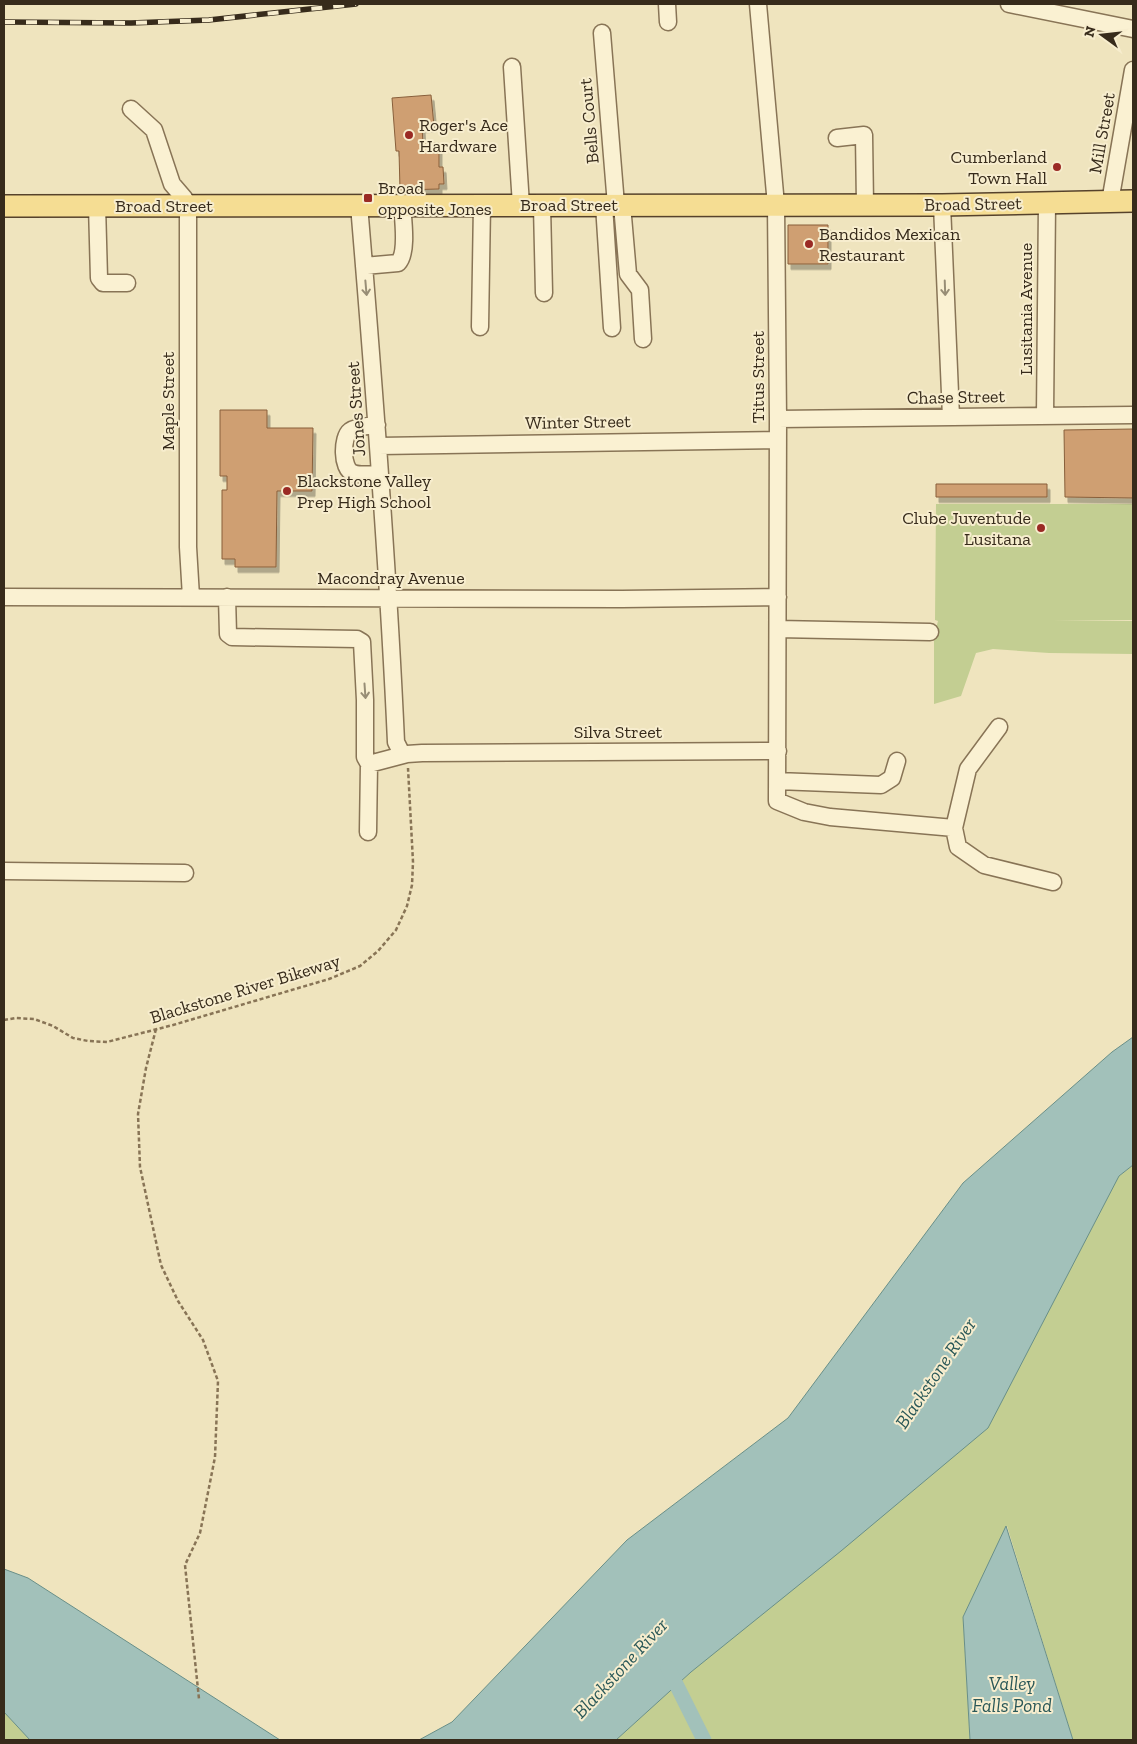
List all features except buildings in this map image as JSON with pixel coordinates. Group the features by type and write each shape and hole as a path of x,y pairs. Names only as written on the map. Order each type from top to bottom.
{"main road":[{"name":"Broad Street","path":"4,206 942,205 1133,201"}],"street":[{"path":"667,4 668,22"},
{"name":"Titus Street","path":"758,4 776,205 778,751"},
{"path":"1009,4 1133,29"},
{"name":"Bells Court","path":"602,33 614,205"},
{"path":"512,67 521,205"},
{"name":"Mill Street","path":"1110,202 1133,70"},
{"path":"132,109 154,130 172,184 188,205"},
{"path":"837,138 864,135 865,205"},
{"name":"Lusitania Avenue","path":"1045,416 1047,202"},
{"path":"97,205 99,278 103,283 127,283"},
{"name":"Maple Street","path":"188,205 188,547 191,597"},
{"name":"Jones Street","path":"359,205 379,446 396,742 401,752 408,754"},
{"path":"364,266 398,263 400,261 403,252 402,205"},
{"path":"480,327 482,205"},
{"path":"612,328 614,205"},
{"path":"614,205 628,274 640,290 643,339"},
{"path":"942,205 951,418"},
{"path":"542,206 544,293"},
{"name":"Chase Street","path":"778,419 1133,415"},
{"path":"377,425 355,428 349,432 345,439 344,459 347,469 353,473 380,474"},
{"name":"Winter Street","path":"379,446 530,442 778,440"},
{"name":"Macondray Avenue","path":"4,597 622,599 778,596"},
{"path":"228,597 228,634 232,637 357,639 362,642 365,757 369,764 368,832"},
{"path":"778,629 930,632"},
{"path":"999,727 968,769 954,828 958,847 984,865 1054,882"},
{"path":"778,751 777,801 804,812 830,817 954,828"},
{"name":"Silva Street","path":"369,764 408,754 778,751"},
{"path":"777,780 881,785 892,778 897,762"},
{"path":"4,871 185,873"}],"path":[{"name":"Blackstone River Bikeway","path":"4,1020 16,1018 34,1019 53,1026 73,1038 88,1042 107,1042 329,979 360,966 378,951 396,930 407,906 412,885 408,754"},
{"path":"156,1029 146,1068 138,1114 140,1167 161,1265 178,1301 203,1340 218,1381 215,1457 200,1533 185,1565 199,1698"}],"green space":[{"path":"936,504 1133,504 1133,620 1053,621 1133,621 1133,654 1049,653 993,649 976,653 961,696 934,704 934,636 938,621 935,620"},
{"path":"1133,1165 1133,1740 1073,1740 1007,1526 963,1617 970,1740 616,1740 691,1672 1119,1176"},
{"path":"4,1712 30,1740 4,1740"}],"water":[{"name":"Blackstone River","path":"1133,1037 1133,1165 1119,1176 988,1428 841,1551 691,1672 616,1740 419,1740 452,1722 627,1540 788,1418 963,1183 1112,1052"},
{"name":"Valley Falls Pond","path":"1006,1526 1073,1740 970,1740 963,1617"},
{"path":"4,1569 28,1578 280,1740 30,1740 4,1712"}],"waterway":[{"path":"668,1668 704,1740"}],"railway":[{"path":"4,22 131,23 209,20 356,4"}],"place":[{"name":"Roger's Ace Hardware","path":"409,135"},
{"name":"Cumberland Town Hall","path":"1057,167"},
{"name":"Broad opposite Jones","path":"368,198"},
{"name":"Bandidos Mexican Restaurant","path":"809,244"},
{"name":"Blackstone Valley Prep High School","path":"287,491"},
{"name":"Clube Juventude Lusitana","path":"1041,528"}]}
